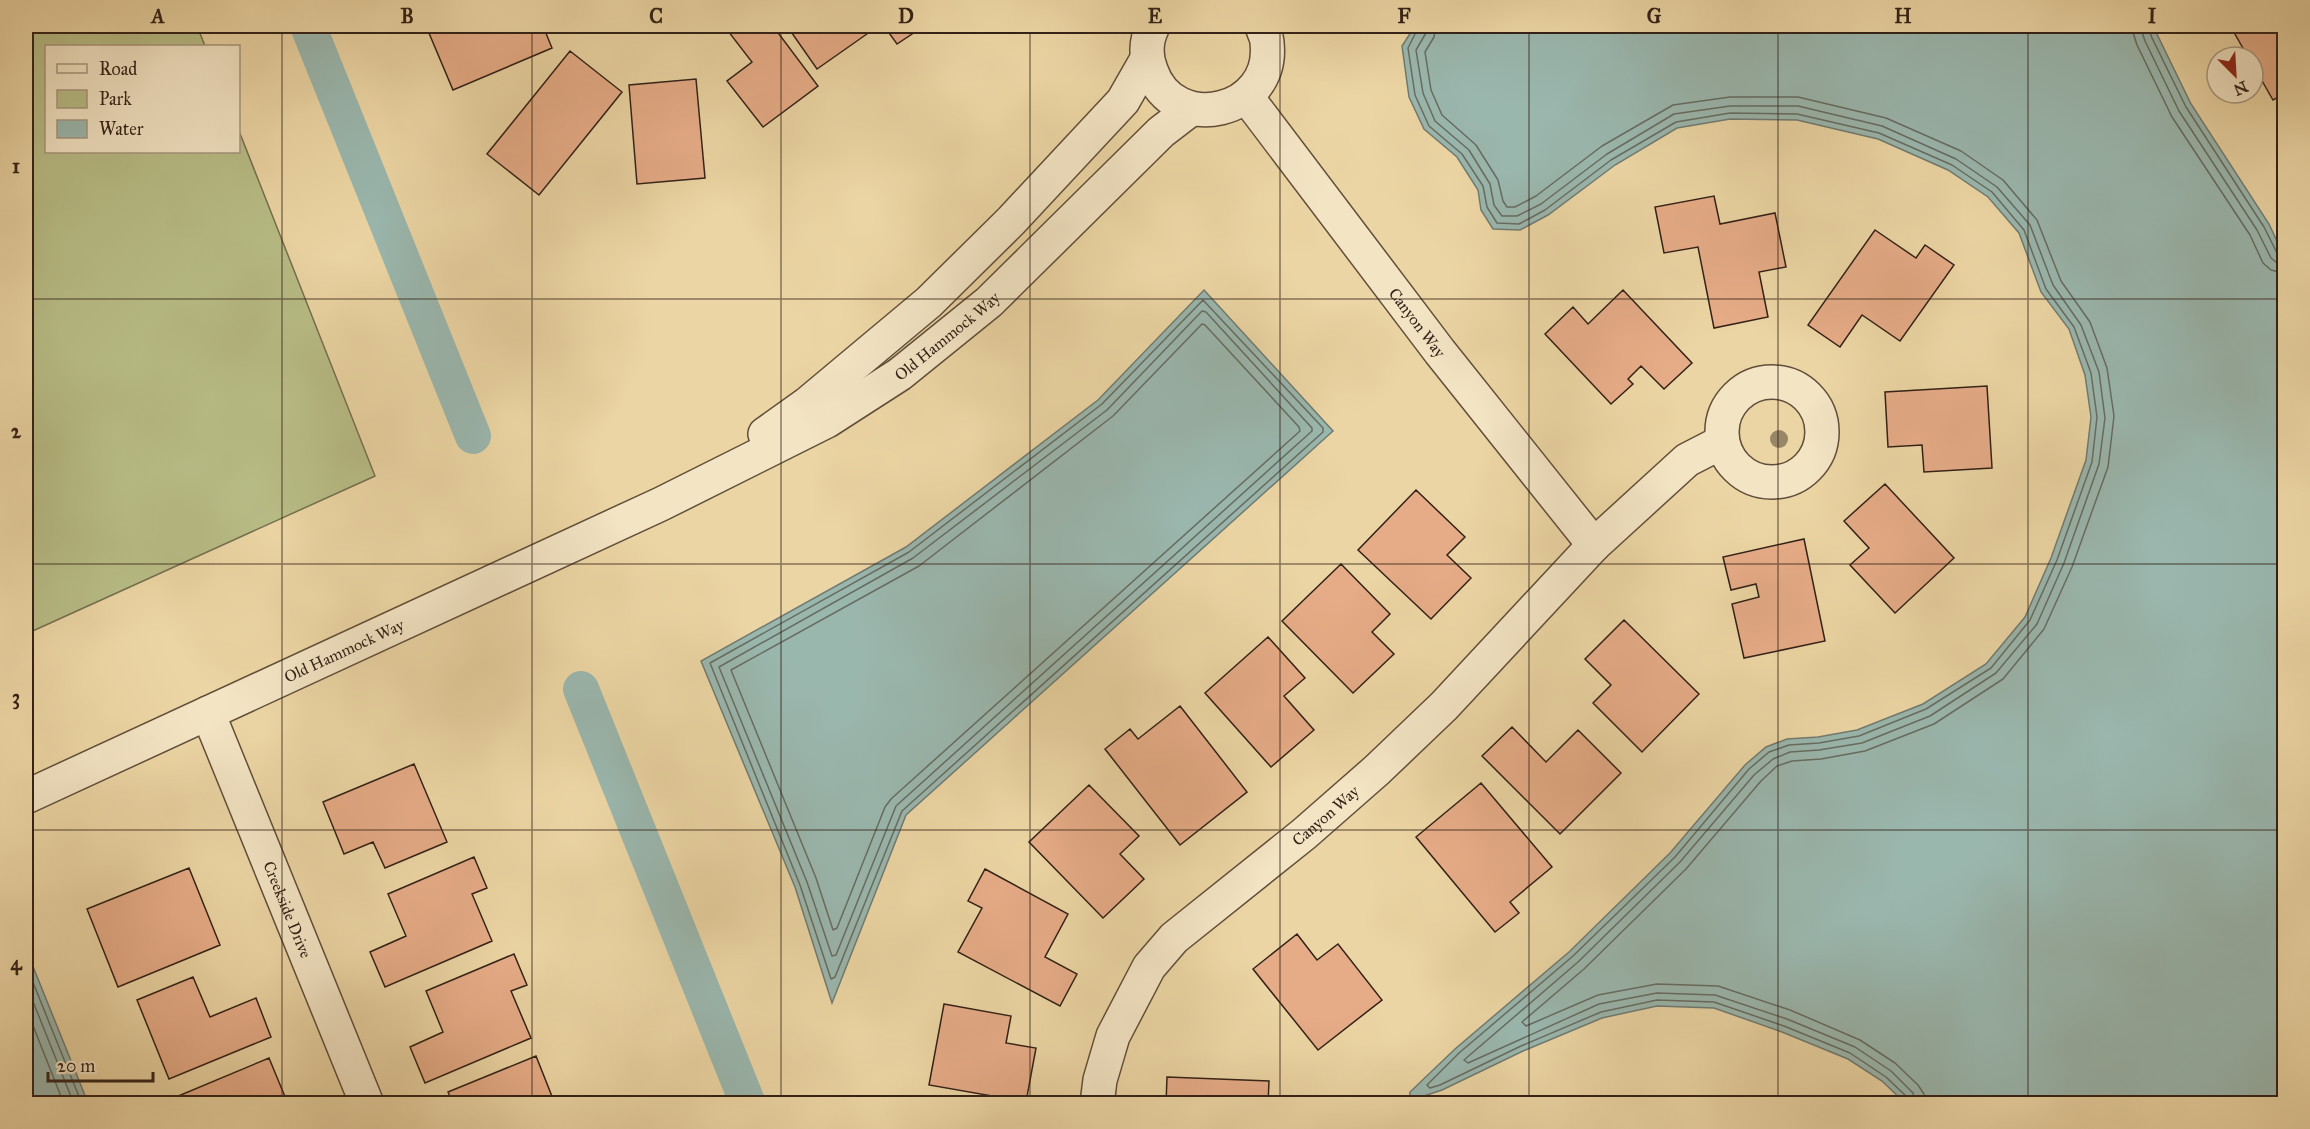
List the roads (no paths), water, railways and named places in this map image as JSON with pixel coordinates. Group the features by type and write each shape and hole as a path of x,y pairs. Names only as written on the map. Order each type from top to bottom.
{"street":[{"path":"1153,26 1149,35 1147,59 1154,81 1170,99 1191,110 1215,110 1238,103 1255,87 1266,66 1268,43 1262,26"},
{"name":"Old Hammock Way","path":"661,504 729,460 807,404 930,302 1011,221 1123,100 1147,59"},
{"name":"Canyon Way","path":"1246,96 1440,352 1594,545"},
{"name":"Old Hammock Way","path":"26,797 661,504 827,422 900,374 988,302 1161,132 1191,110"},
{"name":"Canyon Way","path":"1097,1104 1100,1080 1113,1036 1149,967 1174,938 1304,834 1377,770 1444,705 1594,545 1687,460 1722,442"},
{"name":"Creekside Drive","path":"208,713 367,1104"}],"water":[{"path":"1415,26 2153,26 2191,104 2269,224 2284,256 2284,1103 1905,1103 1882,1081 1848,1059 1782,1032 1714,1008 1657,1006 1602,1018 1523,1051 1442,1090 1409,1101 1410,1092 1455,1049 1569,952 1670,853 1745,765 1766,747 1787,739 1818,737 1857,730 1923,704 1986,664 2025,617 2051,558 2086,460 2091,417 2085,375 2069,329 2041,292 2019,233 1988,197 1948,170 1878,139 1797,120 1730,119 1677,128 1615,165 1548,215 1520,230 1493,229 1481,210 1478,190 1457,157 1424,129 1409,97 1402,46"},
{"path":"1204,290 1333,431 906,815 832,1003 795,887 701,661 906,547 1098,400"},
{"path":"26,953 32,964 88,1103 26,1103"}],"waterway":[{"path":"308,26 473,436"},
{"path":"581,689 748,1104"}]}
